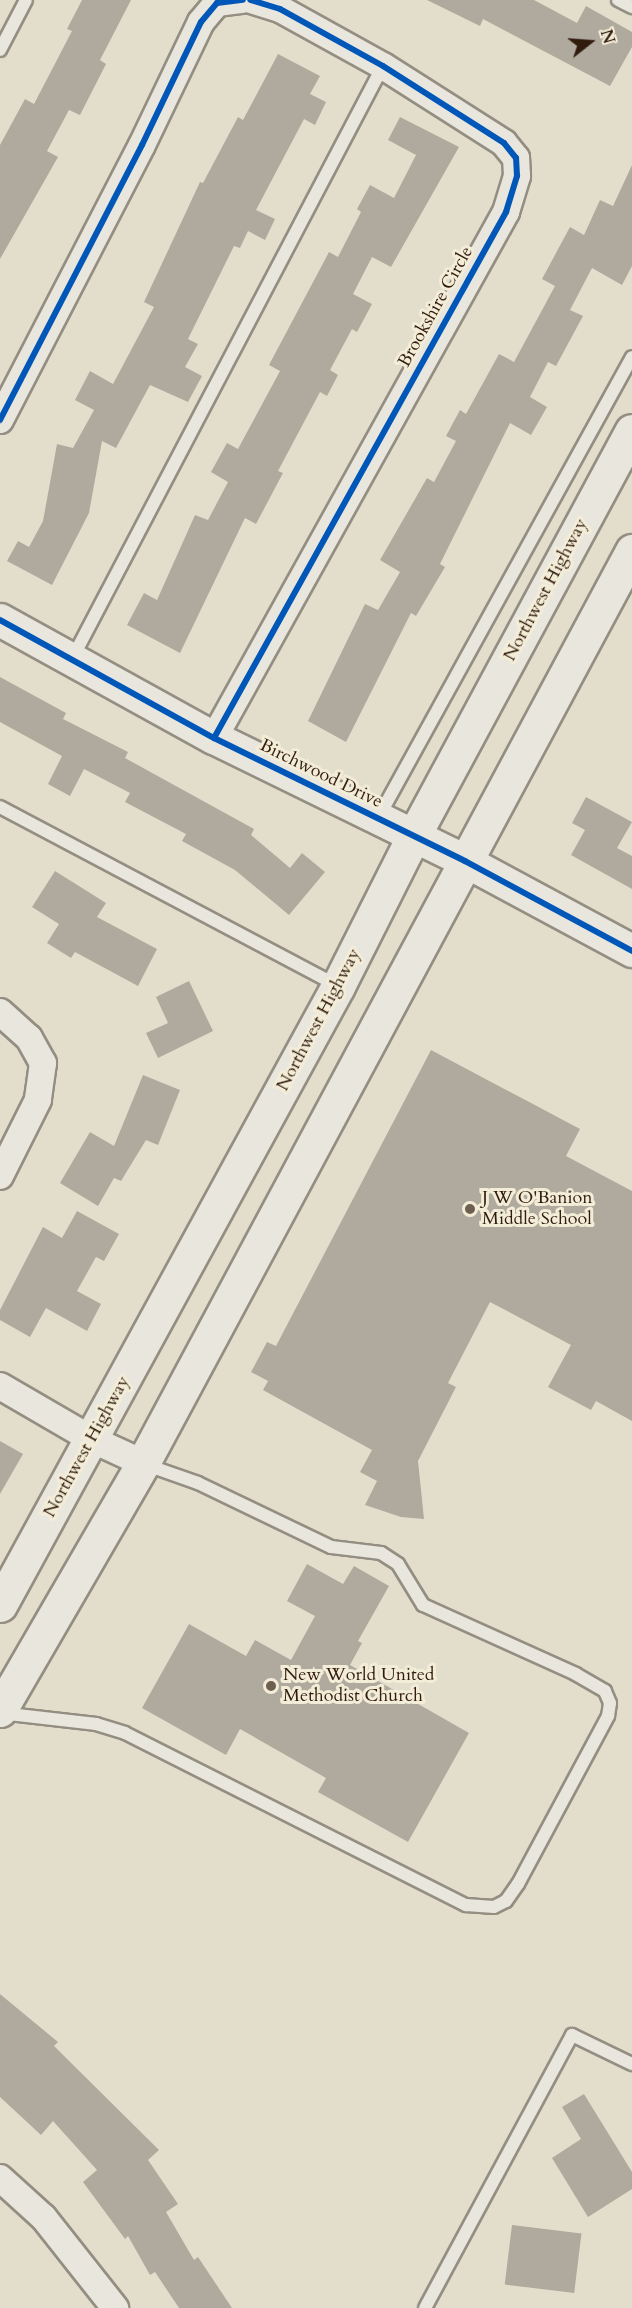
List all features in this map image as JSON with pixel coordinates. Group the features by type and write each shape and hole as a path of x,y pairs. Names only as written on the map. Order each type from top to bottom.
{"main road":[{"name":"Northwest Highway","path":"4,1589 91,1439 338,986 413,837 632,431"},
{"path":"0,1712 143,1463 632,551"}],"street":[{"path":"0,420 142,145 201,22 217,3 243,0"},
{"name":"Brookshire Circle","path":"214,738 506,212 517,176 516,158 504,143 383,66 280,9 250,0"},
{"name":"Birchwood Drive","path":"0,620 214,738 465,861 632,951"},
{"path":"0,1012 29,1038 43,1063 38,1100 0,1176"},
{"path":"0,1386 91,1439 143,1463"},
{"path":"0,2178 44,2218 115,2308"}],"lane":[{"path":"0,50 26,0"},
{"path":"618,0 632,7"},
{"path":"72,659 383,66"},
{"path":"378,819 632,357"},
{"path":"0,807 338,986"},
{"path":"0,1712 96,1724 125,1733 466,1905 494,1907 506,1901 518,1884 608,1716 610,1702 605,1691 576,1674 423,1605 398,1564 381,1553 331,1547 198,1483 143,1463"},
{"path":"425,2308 572,2035 632,2064"}],"building":[{"path":"82,0 131,0 100,60 106,64 80,115 69,110 47,151 58,157 0,259 0,145 25,99 34,104 72,31 67,29"},
{"path":"427,0 534,0 577,23 586,6 632,32 632,47 610,86 483,19 480,26"},
{"path":"278,54 320,76 310,94 326,102 315,125 304,119 256,210 275,219 265,240 248,231 240,248 234,246 188,339 198,344 185,367 202,376 188,402 150,385 116,448 102,441 89,513 52,585 7,561 18,541 29,547 43,521 57,444 73,448 94,410 75,400 90,371 113,384 154,307 144,302 200,182 203,183 238,117 243,120"},
{"path":"400,117 459,147 391,267 372,257 353,294 372,304 357,332 352,329 330,370 338,375 327,396 320,392 278,471 283,473 256,524 245,518 180,653 127,625 144,593 157,600 195,515 208,520 228,482 211,472 227,443 238,449 280,371 269,365 329,252 338,257 361,212 357,209 370,185 394,198 416,155 388,140"},
{"path":"632,165 632,266 622,285 592,268 570,310 583,316 556,366 548,362 530,397 547,407 531,435 510,423 440,564 445,567 416,616 411,613 346,742 308,721 365,604 378,610 400,572 380,560 427,478 434,482 456,441 446,436 460,410 466,414 499,354 514,362 555,286 542,279 570,227 584,235 600,200 613,206"},
{"path":"0,677 66,713 63,719 128,752 125,758 254,829 251,835 290,868 302,853 325,872 289,915 235,870 182,841 186,834 125,802 130,793 84,769 70,796 48,784 62,756 0,722"},
{"path":"586,797 632,822 617,848 632,856 632,889 571,855 585,830 572,823"},
{"path":"55,871 106,903 97,917 157,949 138,986 75,952 71,958 47,943 59,924 32,907"},
{"path":"189,981 213,1031 158,1058 146,1033 168,1023 156,997"},
{"path":"431,1050 580,1129 566,1156 632,1191 632,1421 596,1401 591,1410 548,1387 571,1345 490,1302 448,1383 456,1387 418,1461 424,1519 401,1517 365,1505 377,1481 360,1472 372,1450 263,1390 268,1381 251,1372 267,1342 276,1346"},
{"path":"143,1075 180,1090 158,1145 146,1140 121,1181 114,1178 98,1206 60,1183 90,1132 114,1146"},
{"path":"77,1211 119,1234 104,1261 96,1257 77,1291 101,1304 87,1331 46,1308 30,1337 0,1320 0,1310 43,1227 62,1238"},
{"path":"0,1441 23,1454 0,1494"},
{"name":"New World United Methodist Church","path":"307,1564 343,1584 354,1566 389,1586 358,1641 362,1643 350,1665 469,1733 408,1842 318,1792 326,1778 240,1729 226,1755 142,1708 189,1624 246,1656 255,1640 291,1660 315,1616 287,1601"},
{"path":"0,1994 58,2042 54,2046 159,2150 148,2160 178,2204 166,2212 194,2260 198,2257 232,2308 179,2308 155,2272 150,2275 128,2236 125,2239 83,2182 97,2170 53,2121 41,2135 0,2097"},
{"path":"584,2094 632,2172 632,2189 588,2217 552,2158 581,2139 562,2107"},
{"path":"512,2225 581,2234 574,2293 505,2285"}],"cycle path":[{"path":"0,420 142,145 201,22 217,3 243,0"},
{"path":"214,738 506,212 517,176 516,158 504,143 383,66 280,9 250,0"},
{"path":"0,620 214,738 465,861 632,951"}],"place":[{"name":"J W O'Banion Middle School","path":"470,1209"},
{"name":"New World United Methodist Church","path":"271,1686"}]}
